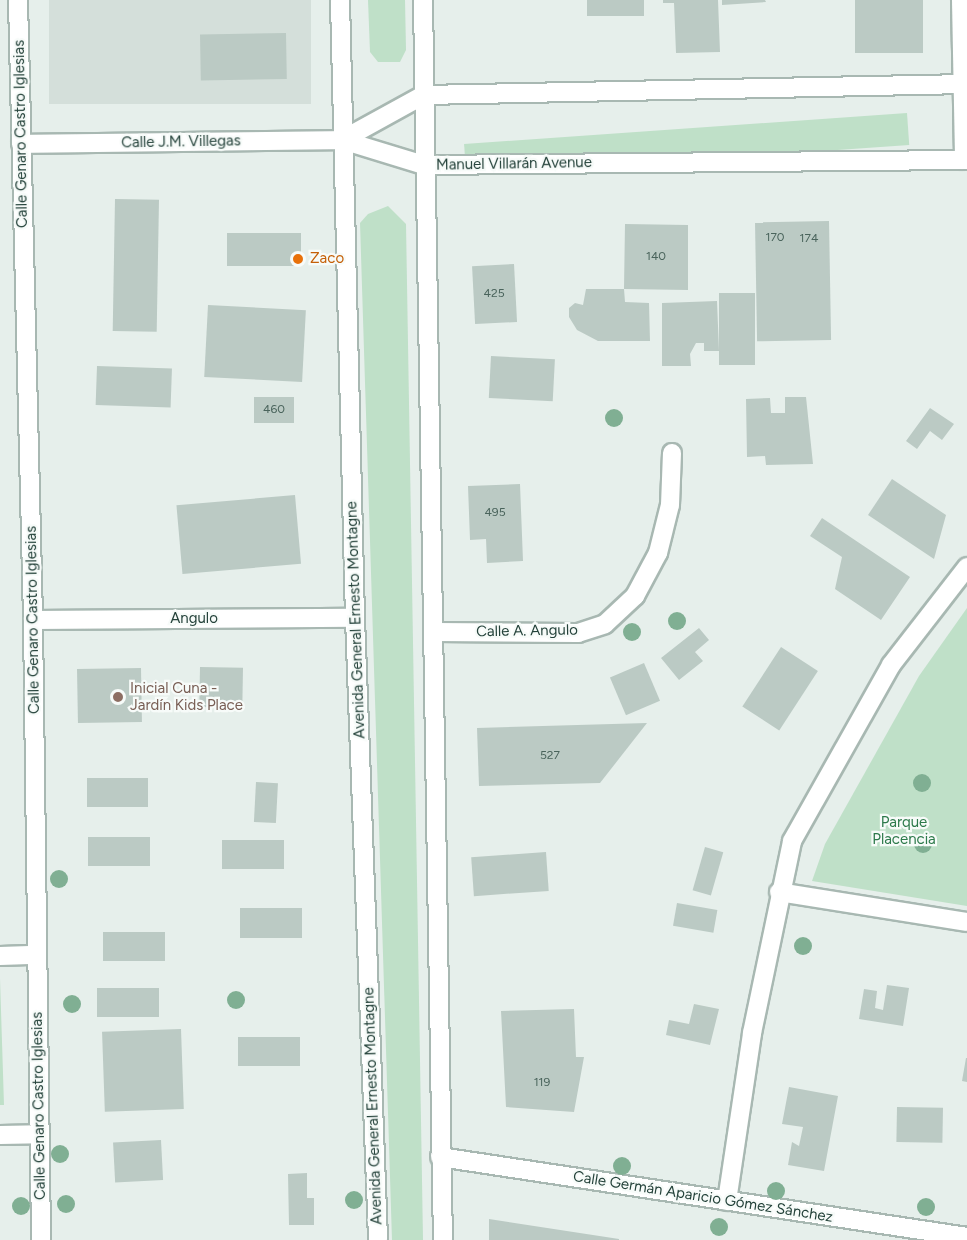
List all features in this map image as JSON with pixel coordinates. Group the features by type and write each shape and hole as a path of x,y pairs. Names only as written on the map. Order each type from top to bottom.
{"street":[{"name":"Calle Genaro Castro Iglesias","path":"18,0 33,620 41,1240"},
{"name":"Avenida General Ernesto Montagne","path":"340,0 355,618 378,1240"},
{"path":"423,0 424,165 436,632 440,1157 443,1240"},
{"path":"961,0 966,160"},
{"path":"342,140 424,95 965,84"},
{"name":"Calle J.M. Villegas","path":"21,144 342,140"},
{"name":"Manuel Villarán Avenue","path":"342,140 424,165 966,160"},
{"name":"Calle A. Angulo","path":"436,632 578,633 605,624 635,596 658,553 670,505 672,453"},
{"path":"727,1201 752,1033 792,841 891,665 967,567"},
{"name":"Angulo","path":"33,620 355,618"},
{"path":"780,892 967,922"},
{"path":"0,957 37,955"},
{"path":"0,1135 39,1134"},
{"name":"Calle Germán Aparicio Gómez Sánchez","path":"440,1157 967,1237"}],"shaded area":[{"path":"49,0 311,0 311,104 49,104"}],"green space":[{"path":"368,0 405,0 406,50 400,62 378,62 370,52"},
{"path":"907,113 909,145 466,176 464,144"},
{"path":"388,206 406,224 423,1240 392,1240 360,223 368,214"},
{"name":"Parque Placencia","path":"967,608 967,906 812,881 825,844 919,676"},
{"path":"0,979 4,1105 0,1105"}],"building":[{"path":"587,0 644,0 644,16 587,16"},
{"path":"663,0 718,0 720,52 676,53 674,3 663,3"},
{"path":"722,0 765,0 766,2 722,5"},
{"path":"855,0 923,0 923,53 855,53"},
{"path":"286,33 287,79 201,80 200,35"},
{"path":"115,199 159,200 157,332 113,331"},
{"path":"829,221 831,340 757,341 755,222"},
{"path":"625,224 688,225 688,290 624,289"},
{"path":"227,233 301,233 301,266 227,266"},
{"path":"514,264 517,322 475,324 472,266"},
{"path":"586,289 624,289 625,302 649,303 650,341 598,341 577,330 569,317 569,308 575,303 583,305"},
{"path":"719,293 755,293 755,365 719,365"},
{"path":"717,301 719,351 704,351 704,343 696,343 690,354 691,366 662,366 662,303"},
{"path":"208,305 306,310 302,382 204,377"},
{"path":"491,356 555,359 553,401 489,398"},
{"path":"97,366 172,369 171,408 96,405"},
{"path":"254,397 294,397 294,423 254,423"},
{"path":"785,397 806,397 813,464 766,465 765,456 747,457 746,399 770,398 771,413 785,413"},
{"path":"930,408 954,424 942,440 930,431 917,449 906,441"},
{"path":"892,479 946,515 934,559 868,515"},
{"path":"520,484 523,561 487,563 486,539 470,540 468,486"},
{"path":"295,495 301,564 182,574 176,505"},
{"path":"822,518 910,577 881,620 835,589 842,557 810,536"},
{"path":"699,628 709,640 695,652 703,661 679,680 661,658"},
{"path":"781,647 818,671 779,731 742,707"},
{"path":"644,663 660,701 626,715 610,677"},
{"path":"200,667 243,668 242,708 199,707"},
{"path":"141,668 142,722 78,723 77,669"},
{"path":"647,723 600,783 479,786 477,728"},
{"path":"87,778 148,778 148,807 87,807"},
{"path":"256,782 278,783 276,823 254,822"},
{"path":"88,837 150,837 150,866 88,866"},
{"path":"222,840 284,840 284,869 222,869"},
{"path":"705,847 723,852 711,895 693,890"},
{"path":"546,852 549,891 474,896 471,857"},
{"path":"677,903 717,910 713,933 673,926"},
{"path":"240,908 302,908 302,938 240,938"},
{"path":"103,932 165,932 165,961 103,961"},
{"path":"887,985 909,988 903,1026 859,1019 864,989 877,991 875,1008 883,1010"},
{"path":"97,988 159,988 159,1017 97,1017"},
{"path":"694,1004 719,1009 710,1045 666,1035 669,1020 689,1024"},
{"path":"574,1009 576,1057 584,1057 574,1112 506,1107 501,1011"},
{"path":"181,1029 184,1109 105,1112 102,1032"},
{"path":"238,1037 300,1037 300,1066 238,1066"},
{"path":"967,1058 967,1082 962,1081"},
{"path":"789,1087 838,1096 824,1171 788,1165 792,1142 799,1146 803,1127 782,1124"},
{"path":"897,1107 943,1108 942,1143 896,1142"},
{"path":"161,1140 163,1180 115,1182 113,1143"},
{"path":"307,1173 307,1198 314,1198 314,1225 289,1225 288,1174"},
{"path":"489,1219 619,1239 619,1240 489,1240"}],"place":[{"name":"Zaco","path":"298,259"},
{"name":"Inicial Cuna - Jardín Kids Place","path":"118,697"}]}
